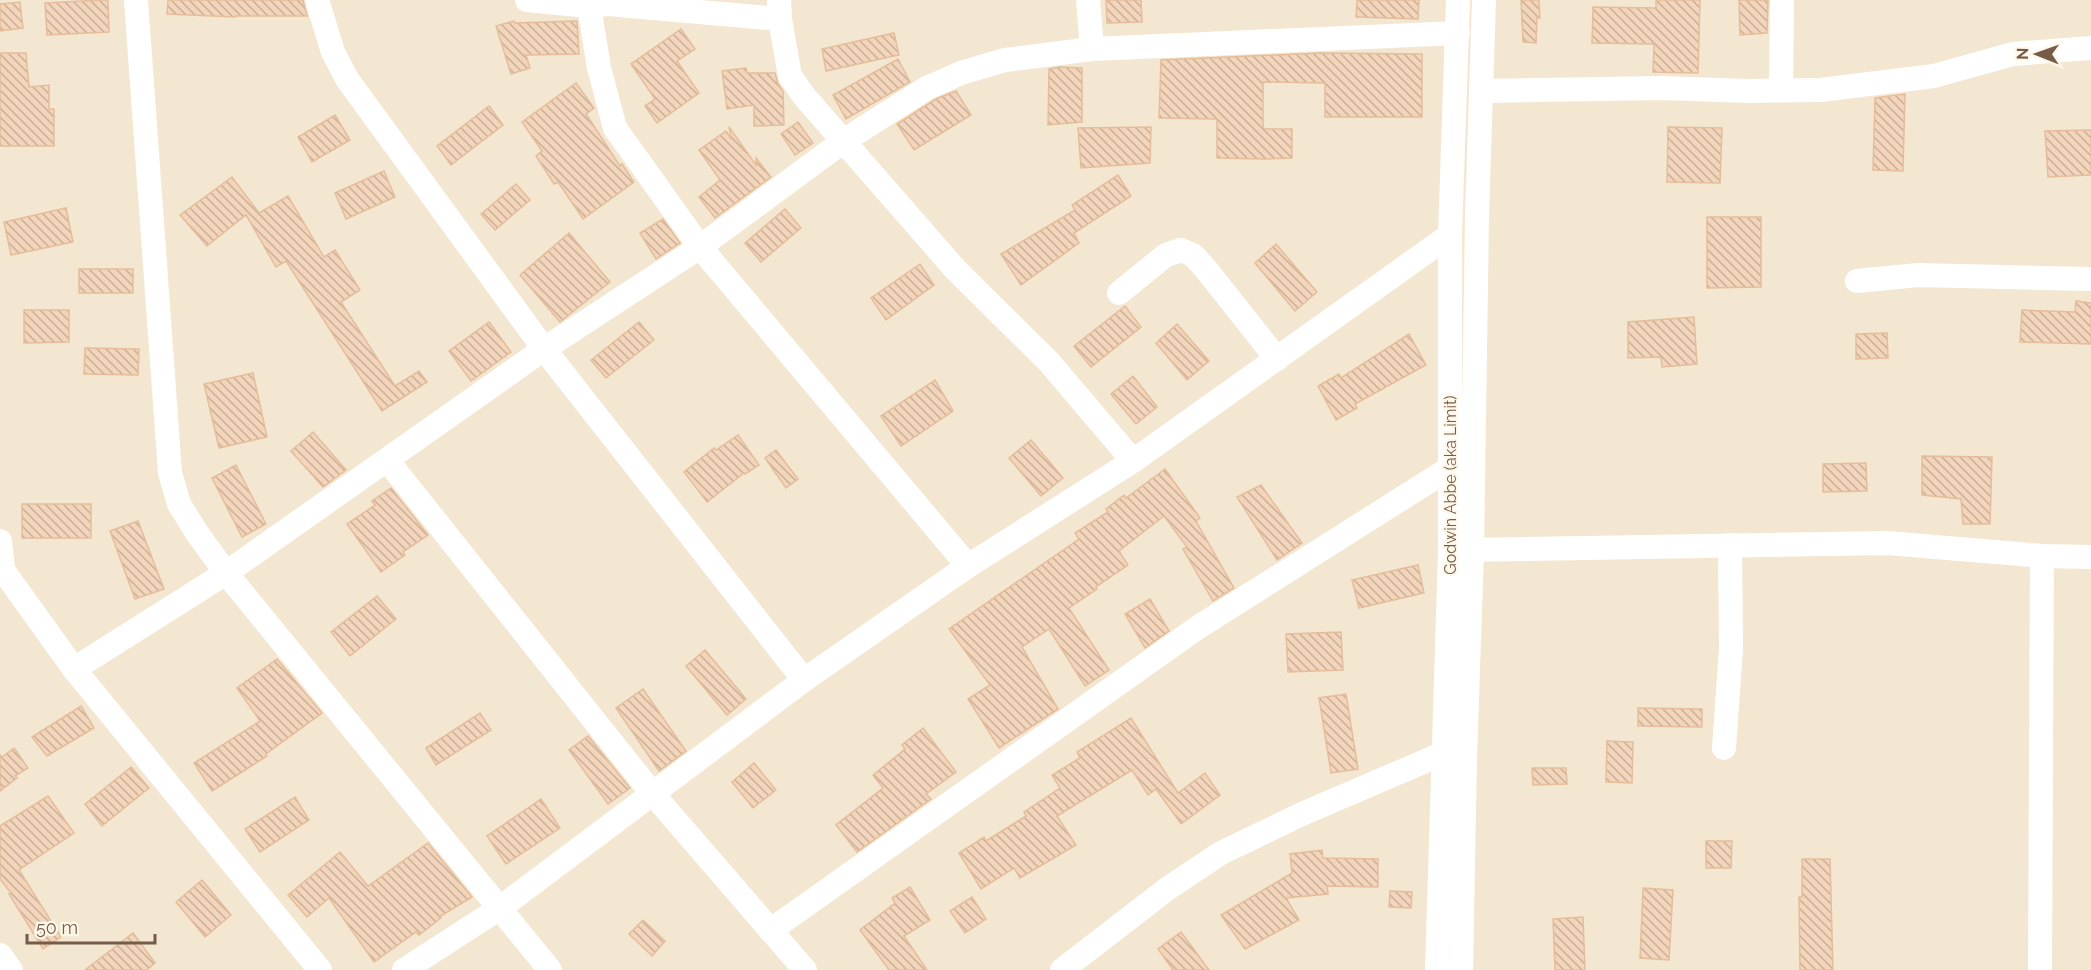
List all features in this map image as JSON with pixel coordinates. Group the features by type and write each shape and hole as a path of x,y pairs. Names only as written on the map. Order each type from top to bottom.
{"street":[{"path":"136,0 170,473 179,504 226,573 550,970"},
{"path":"316,0 333,52 347,80 544,349 804,680"},
{"path":"527,0 780,10 790,76 804,96 845,140 956,270 1048,362 1133,461"},
{"path":"1088,0 1092,49"},
{"name":"Godwin Abbe (aka Limit)","path":"1458,0 1450,235 1450,468 1461,550 1465,758 1461,970"},
{"name":"Godwin Abbe (aka Limit)","path":"1437,970 1444,753 1461,550 1476,283 1484,0"},
{"path":"1781,90 1782,0"},
{"path":"601,4 598,68 615,128 700,247 968,566"},
{"path":"74,669 226,573 544,349 700,247 845,140 927,88 961,73 1005,60 1092,49 1458,33"},
{"path":"1482,91 1660,88 1820,90 1934,76 2013,54 2091,48"},
{"path":"404,970 500,908 804,680 968,566 1133,461 1450,235"},
{"path":"1119,293 1166,255 1181,250 1193,255 1205,268 1277,358"},
{"path":"1857,281 1918,275 2091,279"},
{"path":"1451,283 1476,283"},
{"path":"387,460 652,794 805,970"},
{"path":"771,930 1197,628 1450,468"},
{"path":"0,541 1,568 74,669 320,970"},
{"path":"1461,550 1887,543 2042,556 2091,557"},
{"path":"1724,747 1731,649 1730,545"},
{"path":"2040,970 2042,556"},
{"path":"1062,970 1167,889 1221,853 1302,814 1444,753"},
{"path":"0,955 11,970"}],"shaded area":[{"path":"0,0 2091,0 2091,970 0,970"}],"building":[{"path":"108,0 109,32 47,35 45,3"},
{"path":"168,0 303,0 307,16 235,17 167,14"},
{"path":"1106,0 1141,0 1142,22 1107,23"},
{"path":"1357,0 1419,0 1418,19 1356,17"},
{"path":"1521,0 1539,0 1540,18 1537,18 1536,43 1523,42"},
{"path":"1656,0 1700,0 1698,73 1653,72 1654,44 1592,43 1593,7 1656,8"},
{"path":"1739,0 1768,0 1767,33 1740,35"},
{"path":"20,2 23,28 0,31 0,4"},
{"path":"514,21 515,23 577,21 579,54 526,55 530,68 511,74 496,26"},
{"path":"681,29 695,49 677,61 699,93 657,123 645,106 655,99 631,64"},
{"path":"894,33 899,55 826,71 822,49"},
{"path":"0,53 26,53 29,87 49,85 49,109 54,109 54,146 0,146"},
{"path":"1320,53 1422,54 1422,117 1325,117 1325,83 1263,82 1263,127 1265,129 1292,129 1292,158 1265,159 1217,158 1217,119 1159,118 1161,60"},
{"path":"898,59 910,82 846,119 833,95"},
{"path":"746,68 747,73 775,73 783,91 784,125 754,126 754,105 727,109 722,71"},
{"path":"1082,68 1082,122 1048,125 1049,69"},
{"path":"576,83 594,108 586,114 620,166 622,164 634,182 583,219 558,182 554,184 536,156 542,151 522,122"},
{"path":"956,91 971,115 914,150 897,124 936,99"},
{"path":"1905,94 1903,171 1873,170 1875,98"},
{"path":"489,106 503,125 451,165 437,146"},
{"path":"335,115 350,140 312,162 298,137"},
{"path":"798,122 813,143 795,155 781,134"},
{"path":"729,127 756,165 756,158 771,177 715,218 699,197 720,180 699,150 726,131 731,139"},
{"path":"1151,127 1150,163 1081,168 1078,128"},
{"path":"1668,127 1722,128 1720,183 1667,182"},
{"path":"2091,130 2091,175 2048,177 2045,131"},
{"path":"384,171 395,197 346,219 335,193"},
{"path":"1118,175 1131,196 1074,233 1079,243 1021,285 1001,254 1075,210 1072,205"},
{"path":"232,177 259,213 288,196 324,257 335,250 360,290 341,302 395,386 419,371 427,382 382,411 286,261 276,267 246,215 207,246 180,215"},
{"path":"516,184 530,200 495,230 481,214"},
{"path":"66,208 73,242 11,255 4,222"},
{"path":"785,209 801,228 761,262 745,243"},
{"path":"1707,217 1761,217 1761,287 1707,288"},
{"path":"663,219 680,243 656,259 640,233"},
{"path":"569,233 610,282 560,322 520,275"},
{"path":"1276,244 1317,292 1295,311 1255,263"},
{"path":"920,264 934,285 886,320 871,298"},
{"path":"79,269 133,269 133,293 79,293"},
{"path":"2076,301 2091,303 2091,344 2020,342 2022,310 2075,312"},
{"path":"1125,306 1141,327 1091,367 1074,346"},
{"path":"24,310 69,310 69,342 24,343"},
{"path":"1694,317 1697,364 1662,367 1661,357 1628,358 1628,322"},
{"path":"489,322 511,352 471,381 449,351"},
{"path":"639,322 654,340 606,378 591,360"},
{"path":"1177,324 1209,361 1187,380 1156,343"},
{"path":"1887,333 1888,358 1856,359 1856,334"},
{"path":"1409,334 1426,365 1355,404 1357,408 1336,420 1318,386 1339,374 1341,378"},
{"path":"85,348 139,349 138,375 84,374"},
{"path":"253,373 267,437 219,448 204,384"},
{"path":"1133,376 1157,407 1136,424 1111,394"},
{"path":"935,380 953,411 901,446 881,416"},
{"path":"313,432 346,470 323,487 291,451"},
{"path":"738,435 759,465 744,473 707,502 684,472 714,448 716,450"},
{"path":"1031,440 1063,478 1041,496 1009,458"},
{"path":"776,450 798,479 786,488 765,458"},
{"path":"1922,456 1992,457 1990,524 1963,524 1961,499 1922,495"},
{"path":"1866,463 1867,491 1823,492 1823,464"},
{"path":"236,465 266,524 242,537 212,478"},
{"path":"1165,469 1200,518 1196,521 1234,588 1213,601 1183,549 1187,547 1164,516 1119,551 1128,565 1069,608 1109,670 1085,686 1049,629 1022,647 1058,709 999,748 968,699 990,685 949,629 1079,539 1075,533 1108,512 1106,509 1124,495 1126,498"},
{"path":"1261,485 1302,543 1277,560 1237,497"},
{"path":"391,488 428,535 403,552 405,555 381,572 347,524 375,505 372,501"},
{"path":"22,504 91,504 91,538 22,538"},
{"path":"138,521 164,589 135,599 110,531"},
{"path":"1418,565 1424,593 1359,608 1352,580"},
{"path":"377,596 396,619 350,656 331,632"},
{"path":"1150,599 1169,631 1145,648 1125,614"},
{"path":"1341,632 1343,670 1288,672 1286,634"},
{"path":"705,650 746,699 727,715 686,666"},
{"path":"277,659 322,713 266,754 267,756 212,791 194,763 260,721 237,688"},
{"path":"643,689 686,751 659,771 616,708"},
{"path":"1346,694 1358,769 1331,773 1319,698"},
{"path":"81,706 94,728 47,756 32,737"},
{"path":"1638,708 1702,709 1702,727 1638,726"},
{"path":"480,713 491,730 436,765 426,748"},
{"path":"1131,718 1178,793 1205,773 1220,795 1181,824 1156,789 1148,795 1132,770 1057,816 1076,845 1020,878 1014,868 981,889 959,853 984,837 986,841 1026,816 1024,812 1060,788 1052,775 1080,758 1077,752"},
{"path":"923,728 956,772 926,794 931,799 857,852 836,825 883,788 873,775 905,749 902,745"},
{"path":"588,736 630,788 608,804 569,750"},
{"path":"1607,741 1633,742 1632,783 1606,782"},
{"path":"14,748 28,768 15,776 17,778 0,791 0,755 2,757"},
{"path":"754,763 776,790 753,808 732,782"},
{"path":"131,767 149,788 102,826 85,804"},
{"path":"1532,768 1566,768 1567,784 1533,785"},
{"path":"48,796 74,833 19,870 61,937 43,949 9,894 11,893 0,879 0,826"},
{"path":"295,797 309,820 260,852 245,829"},
{"path":"541,799 560,828 506,864 487,836"},
{"path":"1706,841 1732,841 1731,868 1706,868"},
{"path":"428,843 472,897 439,917 441,918 419,935 416,932 374,962 329,898 307,917 288,895 340,852 368,886"},
{"path":"1322,850 1323,858 1378,859 1378,887 1327,886 1328,894 1286,898 1299,920 1245,949 1221,915 1292,873 1290,854"},
{"path":"1802,859 1830,859 1833,970 1800,970 1799,897 1802,897"},
{"path":"202,880 231,915 205,937 176,902"},
{"path":"910,887 930,920 904,936 927,970 889,970 860,930 895,903 892,898"},
{"path":"1643,888 1673,890 1669,960 1640,958"},
{"path":"1390,891 1412,892 1411,908 1389,907"},
{"path":"972,897 986,919 965,933 950,911"},
{"path":"1583,917 1585,970 1555,970 1553,919"},
{"path":"643,920 665,941 652,956 629,934"},
{"path":"1181,932 1209,970 1173,970 1158,949"},
{"path":"133,933 155,963 147,970 85,970"}]}
